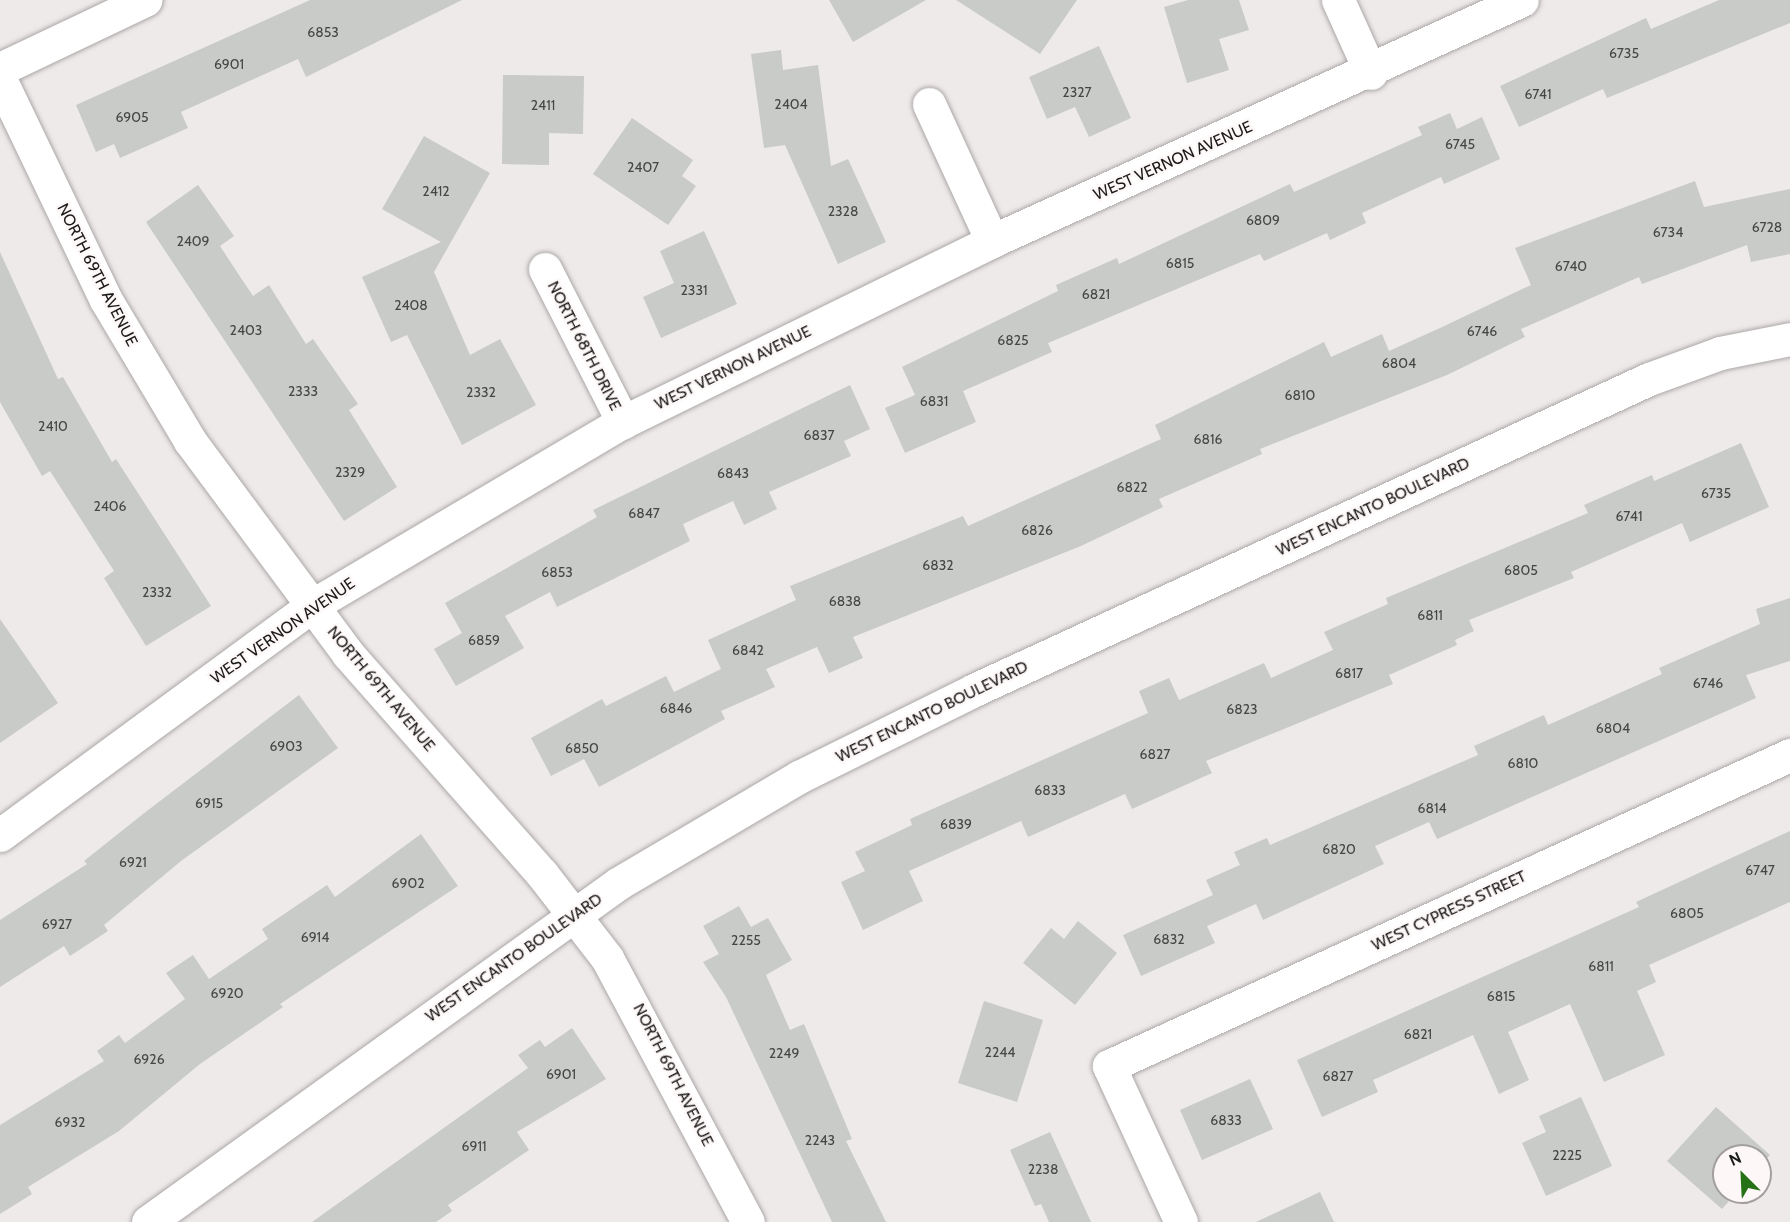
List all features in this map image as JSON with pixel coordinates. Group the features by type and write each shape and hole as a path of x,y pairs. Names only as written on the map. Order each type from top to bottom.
{"street":[{"path":"0,69 145,0"},
{"path":"1338,0 1371,73"},
{"name":"WEST VERNON AVENUE","path":"0,835 313,605 623,422 992,241 1371,73 1522,0"},
{"name":"NORTH 69TH AVENUE","path":"0,79 106,300 178,421 348,654 573,915 633,999 748,1222"},
{"path":"929,104 992,241"},
{"name":"NORTH 68TH DRIVE","path":"545,269 623,422"},
{"name":"WEST ENCANTO BOULEVARD","path":"148,1222 573,915 720,820 974,690 1649,379 1719,353 1790,339"},
{"name":"WEST CYPRESS STREET","path":"1181,1222 1109,1066 1790,755"}],"building":[{"path":"310,0 462,0 306,77 298,59 181,112 188,128 120,158 114,144 96,152 76,105"},
{"path":"829,0 926,0 853,42"},
{"path":"956,0 1077,0 1040,54"},
{"path":"1188,0 1239,0 1249,30 1219,39 1229,70 1187,83 1164,7"},
{"path":"1719,0 1790,0 1790,23 1607,98 1603,89 1519,127 1500,86 1646,18 1651,29"},
{"path":"1099,46 1131,118 1089,137 1075,107 1047,119 1029,77"},
{"path":"781,50 783,70 818,65 831,166 848,159 886,242 838,264 785,145 764,148 751,54"},
{"path":"503,75 584,76 583,134 549,133 549,165 502,164"},
{"path":"1450,113 1457,129 1482,117 1500,159 1444,184 1441,177 1362,213 1366,223 1330,240 1327,233 1264,261 1260,254 1048,343 1052,352 963,391 976,422 905,453 885,408 915,395 902,367 1058,291 1056,285 1117,258 1119,264 1290,184 1294,192 1422,135 1418,127"},
{"path":"632,118 693,160 682,176 696,186 668,225 593,174"},
{"path":"424,136 490,173 434,272 470,355 500,339 536,405 462,445 407,335 391,342 362,277 441,242 382,209"},
{"path":"1695,181 1704,207 1790,189 1790,254 1751,262 1747,245 1642,284 1639,277 1521,329 1525,337 1447,375 1260,449 1262,454 1159,499 1163,507 1081,546 853,637 863,658 829,673 817,647 766,669 775,687 721,711 725,719 599,787 584,759 551,776 531,738 602,699 606,706 666,676 674,692 721,669 708,640 796,600 790,586 963,516 968,526 1161,439 1155,425 1324,342 1331,357 1382,334 1389,351 1531,285 1515,248"},
{"path":"198,185 234,236 220,246 237,272 253,296 269,285 306,344 313,339 358,404 349,410 397,487 344,521 146,222"},
{"path":"704,231 737,304 661,338 643,297 674,283 660,251"},
{"path":"0,252 58,379 63,377 112,462 116,459 211,606 146,646 104,578 114,571 50,471 42,476 0,402"},
{"path":"850,385 870,429 844,441 851,456 769,492 777,509 744,525 733,501 683,524 690,541 557,607 550,592 505,616 524,648 456,686 434,649 462,633 445,603 597,517 593,510"},
{"path":"1741,443 1769,507 1690,542 1682,523 1571,572 1574,578 1469,620 1474,631 1455,640 1457,645 1389,675 1393,684 1206,761 1212,773 1132,809 1125,794 1028,837 1021,821 909,871 923,901 863,930 841,882 865,871 855,852 912,825 910,819 1148,713 1139,691 1169,678 1179,700 1264,663 1271,678 1333,650 1324,632 1388,604 1386,598 1588,513 1584,505 1652,475 1654,481"},
{"path":"1790,598 1790,661 1746,675 1756,698 1437,839 1429,822 1375,846 1384,864 1263,920 1256,904 1207,926 1215,943 1141,976 1123,935 1213,895 1206,880 1240,865 1234,852 1267,838 1270,845 1478,755 1474,746 1544,715 1548,725 1662,674 1659,668 1760,624 1756,609"},
{"path":"0,619 58,703 0,743"},
{"path":"299,695 338,748 181,861 104,925 108,931 70,956 64,946 0,987 0,920 87,864 84,861"},
{"path":"1790,831 1790,902 1649,965 1656,982 1637,991 1665,1055 1604,1082 1570,1004 1508,1032 1529,1080 1499,1094 1473,1035 1373,1080 1378,1092 1322,1117 1297,1060 1639,907 1636,902"},
{"path":"421,834 458,886 280,1004 283,1007 200,1064 119,1131 28,1187 32,1194 0,1214 0,1125 104,1061 97,1051 119,1035 125,1043 185,999 166,973 193,955 209,979 268,939 262,929 327,885 335,897"},
{"path":"739,906 751,927 768,918 792,960 766,975 790,1030 804,1024 852,1139 846,1141 886,1222 832,1222 726,997 703,962 719,954 703,926"},
{"path":"1078,921 1117,953 1075,1005 1023,963 1051,928 1064,939"},
{"path":"984,1001 1043,1020 1017,1102 958,1083"},
{"path":"572,1028 606,1079 517,1132 529,1150 448,1205 452,1211 436,1222 312,1222 528,1068 518,1055 540,1040 545,1047"},
{"path":"1250,1079 1273,1129 1202,1160 1180,1110"},
{"path":"1581,1097 1612,1166 1546,1196 1522,1143 1546,1132 1539,1116"},
{"path":"1716,1107 1758,1144 1712,1144 1712,1200 1667,1161"},
{"path":"1050,1132 1091,1222 1049,1222 1041,1204 1035,1206 1010,1150"},
{"path":"1320,1192 1334,1222 1256,1222"},
{"path":"1716,1204 1726,1204 1722,1209"}]}
